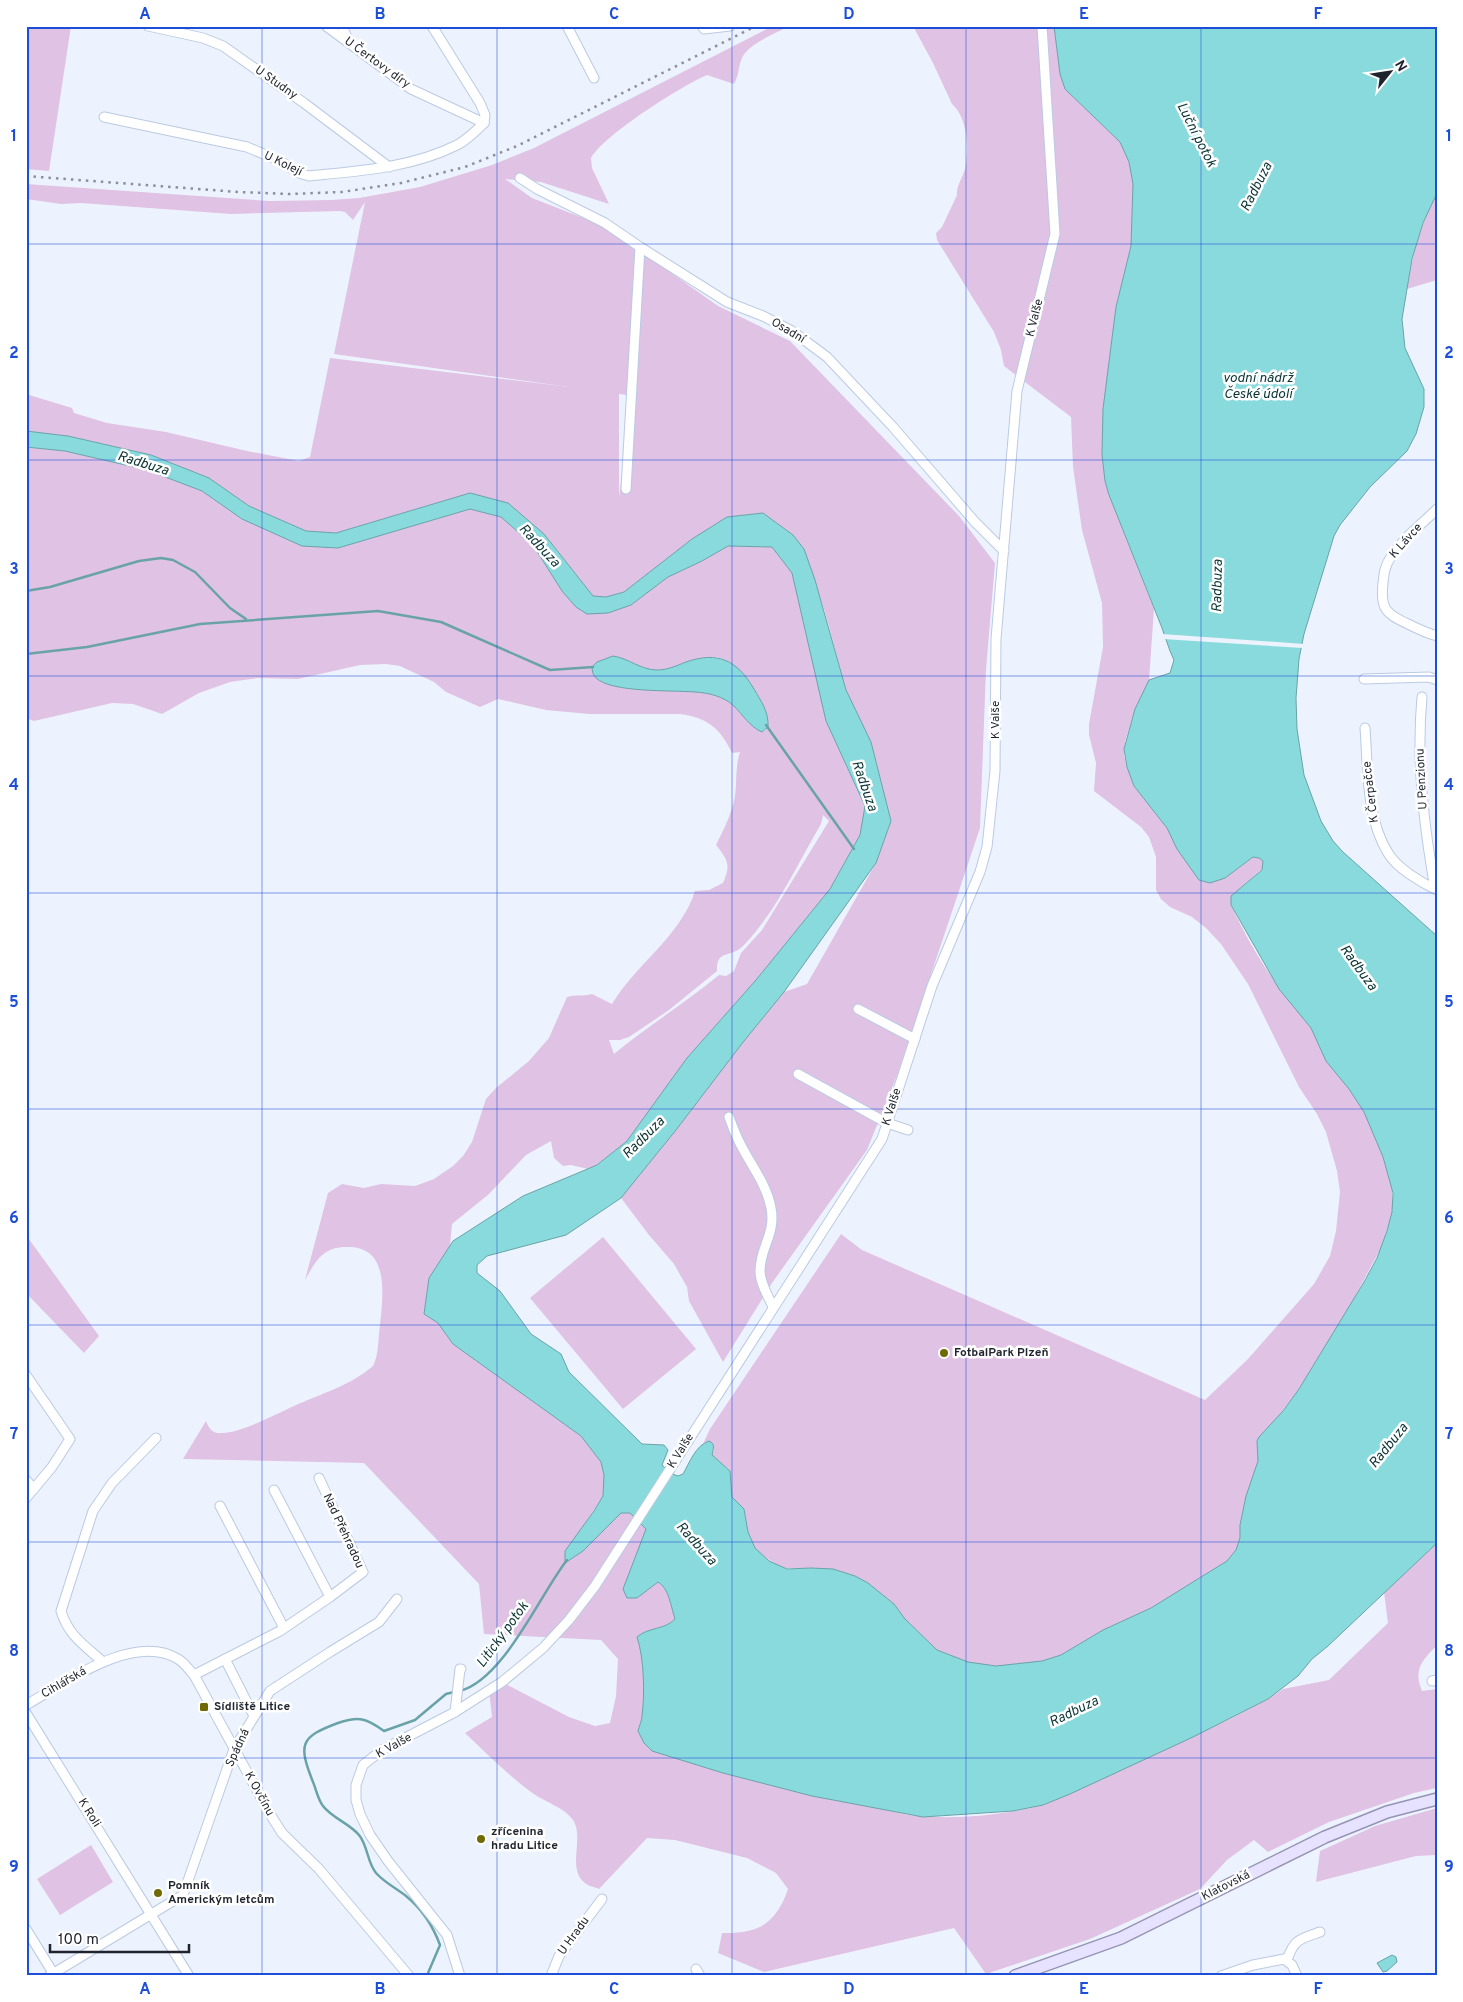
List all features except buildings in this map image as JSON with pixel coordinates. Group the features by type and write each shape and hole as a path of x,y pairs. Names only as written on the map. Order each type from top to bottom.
{"main road":[{"name":"Klatovská","path":"1016,1976 1122,1938 1325,1836 1387,1812 1437,1799"}],"street":[{"name":"U Studny","path":"148,26 203,38 223,46 304,103 389,167"},
{"name":"U Čertovy díry","path":"326,26 411,89 484,123"},
{"path":"342,26 349,43"},
{"path":"432,26 480,103 485,114 484,123"},
{"path":"567,26 594,78"},
{"path":"702,26 704,29 730,26"},
{"name":"K Valše","path":"460,1976 447,1936 388,1861 370,1835 360,1814 356,1800 356,1785 363,1765 382,1750 455,1712 502,1682 543,1648 569,1620 595,1586 882,1139 932,986 980,872 987,847 995,771 996,639 1017,391 1055,234 1042,26"},
{"name":"U Kolejí","path":"104,117 247,147 280,160 309,176 389,167 457,145 484,123"},
{"name":"Osadní","path":"520,178 536,189 605,223 727,302 792,331 826,357 893,427 975,522 1004,551"},
{"path":"626,489 640,247"},
{"name":"K Lávce","path":"1437,510 1407,537 1391,555 1385,569 1382,594 1386,609 1391,616 1426,633 1437,636"},
{"path":"1364,679 1429,677 1437,680"},
{"name":"U Penzionu","path":"1422,697 1422,788 1427,842 1436,889"},
{"name":"K Čerpačce","path":"1365,728 1376,831 1391,857 1419,880 1436,889"},
{"path":"858,1009 915,1039"},
{"path":"798,1074 887,1123 908,1130"},
{"path":"729,1117 735,1134 760,1180 771,1206 773,1223 762,1258 760,1273 764,1289 773,1307"},
{"path":"26,1375 70,1440 26,1498"},
{"path":"102,1661 70,1633 61,1611 93,1510 112,1483 156,1438"},
{"name":"Nad Přehradou","path":"194,1675 284,1628 363,1572 319,1478"},
{"path":"26,1480 34,1489"},
{"path":"274,1490 330,1597"},
{"path":"220,1506 284,1628"},
{"name":"Spádná","path":"53,1975 183,1895 234,1749 270,1691 379,1622 397,1599"},
{"name":"K Ovčínu","path":"102,1661 128,1653 158,1652 178,1659 194,1675 282,1833 320,1869 409,1976"},
{"path":"225,1659 254,1716"},
{"name":"Cihlářská","path":"26,1704 102,1661"},
{"path":"455,1712 460,1669 462,1669"},
{"name":"K Roli","path":"26,1713 190,1976"},
{"name":"U Hradu","path":"551,1976 559,1956 602,1899"},
{"path":"26,1929 53,1975"},
{"path":"1287,1960 1292,1947 1298,1939 1320,1932"},
{"path":"1221,1976 1253,1965 1287,1960"},
{"path":"1287,1960 1297,1976"}],"shaded area":[{"path":"26,26 71,26 49,171 26,169"},
{"path":"773,26 790,26 763,39 745,53 734,84 707,75 680,89 644,112 599,148 591,158 592,168 609,204 541,182 505,179 532,198 606,227 718,306 790,341 959,516 995,563 986,670 980,828 898,1073 867,1150 772,1283 723,1362 689,1301 687,1287 674,1264 621,1198 784,992 807,984 876,863 891,821 871,742 846,690 825,612 804,549 793,535 763,513 727,517 692,539 624,592 606,597 593,596 544,534 470,493 336,533 306,531 249,506 209,478 151,455 68,436 26,431 26,394 72,408 74,413 107,423 166,432 299,461 310,457 330,358 569,387 334,354 365,202 353,220 345,212 340,211 231,214 81,203 61,204 26,199 26,184 269,201 359,198 420,187 492,165 534,148","holes":["619,394 632,396 619,497"]},
{"path":"913,26 1054,26 1060,74 1065,89 1120,142 1129,162 1133,184 1131,246 1116,307 1103,409 1102,455 1105,481 1109,495 1154,609 1149,680 1133,715 1125,742 1124,755 1127,767 1134,786 1167,828 1199,880 1204,882 1239,868 1253,857 1260,858 1263,861 1262,869 1231,896 1231,905 1261,961 1299,1011 1317,999 1383,1157 1392,1187 1392,1212 1382,1246 1352,1302 1299,1389 1257,1444 1258,1461 1246,1496 1240,1525 1240,1538 1236,1550 1227,1561 1151,1608 1103,1630 1061,1655 1042,1661 996,1666 961,1661 937,1650 905,1619 894,1604 868,1583 855,1576 833,1569 782,1568 761,1555 755,1548 748,1532 744,1509 732,1497 729,1469 712,1455 714,1449 705,1442 703,1444 710,1429 841,1234 862,1250 1205,1400 1247,1360 1314,1284 1330,1256 1336,1231 1340,1192 1337,1171 1326,1132 1317,1114 1299,1087 1248,984 1221,944 1206,928 1192,917 1170,907 1161,899 1156,890 1156,857 1149,837 1141,827 1094,791 1096,763 1089,735 1089,724 1103,647 1102,603 1082,530 1073,467 1071,417 1004,366 1001,350 994,332 937,240 936,233 942,227 957,195 965,169 967,152 966,134 961,117 952,104"},
{"path":"1437,193 1437,280 1407,289 1418,240 1426,216"},
{"path":"26,447 65,451 147,470 202,491 242,519 338,548 470,509 501,517 533,545 562,591 631,605 668,577 728,546 772,547 792,573 826,721 865,807 860,835 830,889 756,980 687,1058 627,1141 597,1165 588,1169 571,1165 563,1166 554,1158 551,1141 526,1155 489,1194 452,1224 450,1246 429,1278 424,1314 438,1323 453,1344 581,1436 601,1462 604,1475 603,1496 576,1537 565,1562 583,1551 621,1513 630,1513 646,1529 637,1598 658,1582 667,1593 675,1619 671,1623 637,1637 644,1686 642,1718 638,1731 649,1749 723,1773 908,1815 959,1817 1027,1809 1043,1805 1230,1719 1283,1689 1329,1680 1388,1623 1384,1592 1437,1543 1437,1645 1420,1666 1418,1677 1422,1691 1437,1689 1437,1788 1414,1793 1329,1822 1268,1852 1254,1840 1227,1860 1200,1889 1090,1939 986,1974 954,1928 764,1972 718,1953 722,1933 746,1931 764,1925 778,1911 788,1889 776,1873 747,1858 675,1840 647,1838 599,1889 586,1884 580,1877 577,1869 576,1827 569,1815 536,1796 522,1785 465,1733 492,1717 489,1690 502,1682 569,1717 595,1726 610,1723 616,1696 618,1659 601,1640 484,1634 479,1584 364,1463 183,1459 206,1421 210,1429 216,1433 239,1430 345,1384 373,1366 378,1346 382,1287 381,1274 377,1263 371,1255 361,1249 347,1247 331,1249 321,1256 305,1280 328,1193 342,1184 364,1188 381,1184 415,1186 434,1179 453,1166 463,1156 472,1142 486,1099 496,1088 529,1061 549,1038 567,997 592,994 612,1004 679,922 695,891 709,890 723,883 727,872 727,863 716,845 734,802 737,763 740,752 732,753 718,731 706,722 690,716 680,714 589,714 546,710 498,699 480,707 446,692 434,682 400,666 386,664 360,665 298,679 257,678 230,682 199,693 162,714 133,704 112,703 34,721 26,718","holes":["613,656 645,668 657,670 706,658 723,659 742,673 758,695 767,717 768,727 765,731 757,728 724,698 716,695 701,692 623,688 595,677 595,664","823,815 829,821 762,930 741,953 734,971 726,976 719,975 614,1054 609,1040 620,1040 629,1037 669,1010 717,971 717,964 722,956 735,952 744,945 777,902 821,824"]},
{"path":"26,1235 99,1336 84,1353 26,1293"},
{"path":"603,1237 696,1349 623,1409 530,1298"},
{"path":"1437,1808 1437,1855 1416,1856 1316,1882 1320,1851 1375,1826"},
{"path":"91,1845 113,1882 60,1915 37,1879"}],"water":[{"name":"vodní nádrž České údolí","path":"1054,26 1437,26 1437,193 1423,223 1412,259 1402,319 1405,348 1424,389 1424,407 1416,434 1407,451 1370,487 1340,525 1334,536 1304,634 1299,659 1296,698 1297,729 1304,775 1321,821 1333,841 1343,852 1437,936 1437,1543 1312,1659 1298,1676 1268,1699 1193,1737 1043,1805 1013,1811 923,1817 812,1796 723,1773 652,1751 644,1743 638,1731 642,1718 644,1686 637,1637 671,1623 675,1619 667,1593 658,1582 637,1598 627,1598 623,1589 646,1529 630,1513 621,1513 583,1551 565,1563 565,1551 603,1496 604,1475 601,1462 581,1436 453,1344 438,1323 424,1314 429,1278 453,1241 523,1196 597,1165 627,1141 687,1058 756,980 830,889 860,835 865,806 826,721 792,573 772,547 728,546 668,577 631,605 608,613 587,614 576,607 562,591 533,545 501,517 470,509 338,548 302,546 242,519 202,491 147,470 65,451 26,447 26,431 68,436 151,455 209,478 249,506 306,531 336,533 470,493 508,503 544,534 593,596 606,597 624,592 692,539 727,517 763,513 793,535 804,549 815,580 846,690 871,742 891,821 876,863 784,992 621,1198 566,1235 487,1256 477,1265 477,1273 500,1291 531,1334 561,1354 569,1372 642,1444 664,1445 668,1450 662,1465 670,1473 678,1476 683,1474 696,1450 704,1443 711,1442 714,1447 712,1455 730,1471 732,1497 744,1509 748,1532 755,1548 769,1561 787,1569 833,1569 855,1576 868,1583 894,1604 905,1619 937,1650 968,1662 996,1666 1042,1661 1061,1655 1103,1630 1151,1608 1227,1561 1236,1550 1240,1538 1240,1525 1246,1496 1258,1461 1257,1441 1299,1389 1364,1282 1377,1258 1387,1231 1392,1212 1393,1193 1383,1157 1364,1112 1349,1089 1326,1061 1311,1028 1279,989 1231,905 1231,896 1262,870 1263,861 1253,857 1225,878 1210,883 1199,880 1177,849 1167,828 1134,786 1127,767 1124,749 1135,709 1149,680 1170,673 1174,660 1109,495 1105,481 1102,455 1103,409 1116,307 1131,246 1133,184 1129,162 1120,142 1065,89 1060,74"},
{"path":"613,656 645,668 657,670 668,669 697,659 717,658 726,660 748,679 762,702 766,712 768,727 762,732 758,730 734,706 721,697 711,694 643,690 604,683 595,677 592,667 597,662"},
{"path":"1392,1955 1396,1957 1397,1962 1387,1971 1383,1972 1377,1963"}],"pier":[{"path":"1162,634 1304,644 1303,648 1163,639"}],"waterway":[{"path":"26,591 50,587 139,561 161,558 173,560 195,572 230,608 246,619"},
{"path":"26,654 87,647 200,624 378,611 441,622 550,670 593,667"},
{"path":"766,725 854,849"},
{"name":"Litický potok","path":"460,1691 476,1683 491,1671 506,1654 567,1560"},
{"name":"Litický potok","path":"429,1976 428,1973 440,1945 434,1931 422,1912 412,1901 376,1873 359,1835 323,1806 318,1798 308,1769 304,1750 309,1738 325,1728 357,1719 372,1723 384,1731 415,1720 446,1694 454,1692"}],"railway":[{"path":"26,176 238,192 290,194 342,192 401,183 465,167 517,146 756,26"}],"place":[{"name":"FotbalPark Plzeň","path":"944,1353"},
{"name":"Sídliště Litice","path":"204,1707"},
{"name":"zřícenina hradu Litice","path":"481,1839"},
{"name":"Pomník Americkým letcům","path":"158,1893"}],"water label":[{"name":"Luční potok","path":"1196,135"},
{"name":"Radbuza","path":"1257,187"},
{"name":"Radbuza","path":"143,464"},
{"name":"Radbuza","path":"539,546"},
{"name":"Radbuza","path":"1218,586"},
{"name":"Radbuza","path":"864,786"},
{"name":"Radbuza","path":"1358,968"},
{"name":"Radbuza","path":"644,1138"},
{"name":"Radbuza","path":"1389,1446"},
{"name":"Radbuza","path":"696,1544"},
{"name":"Radbuza","path":"1074,1712"}]}
